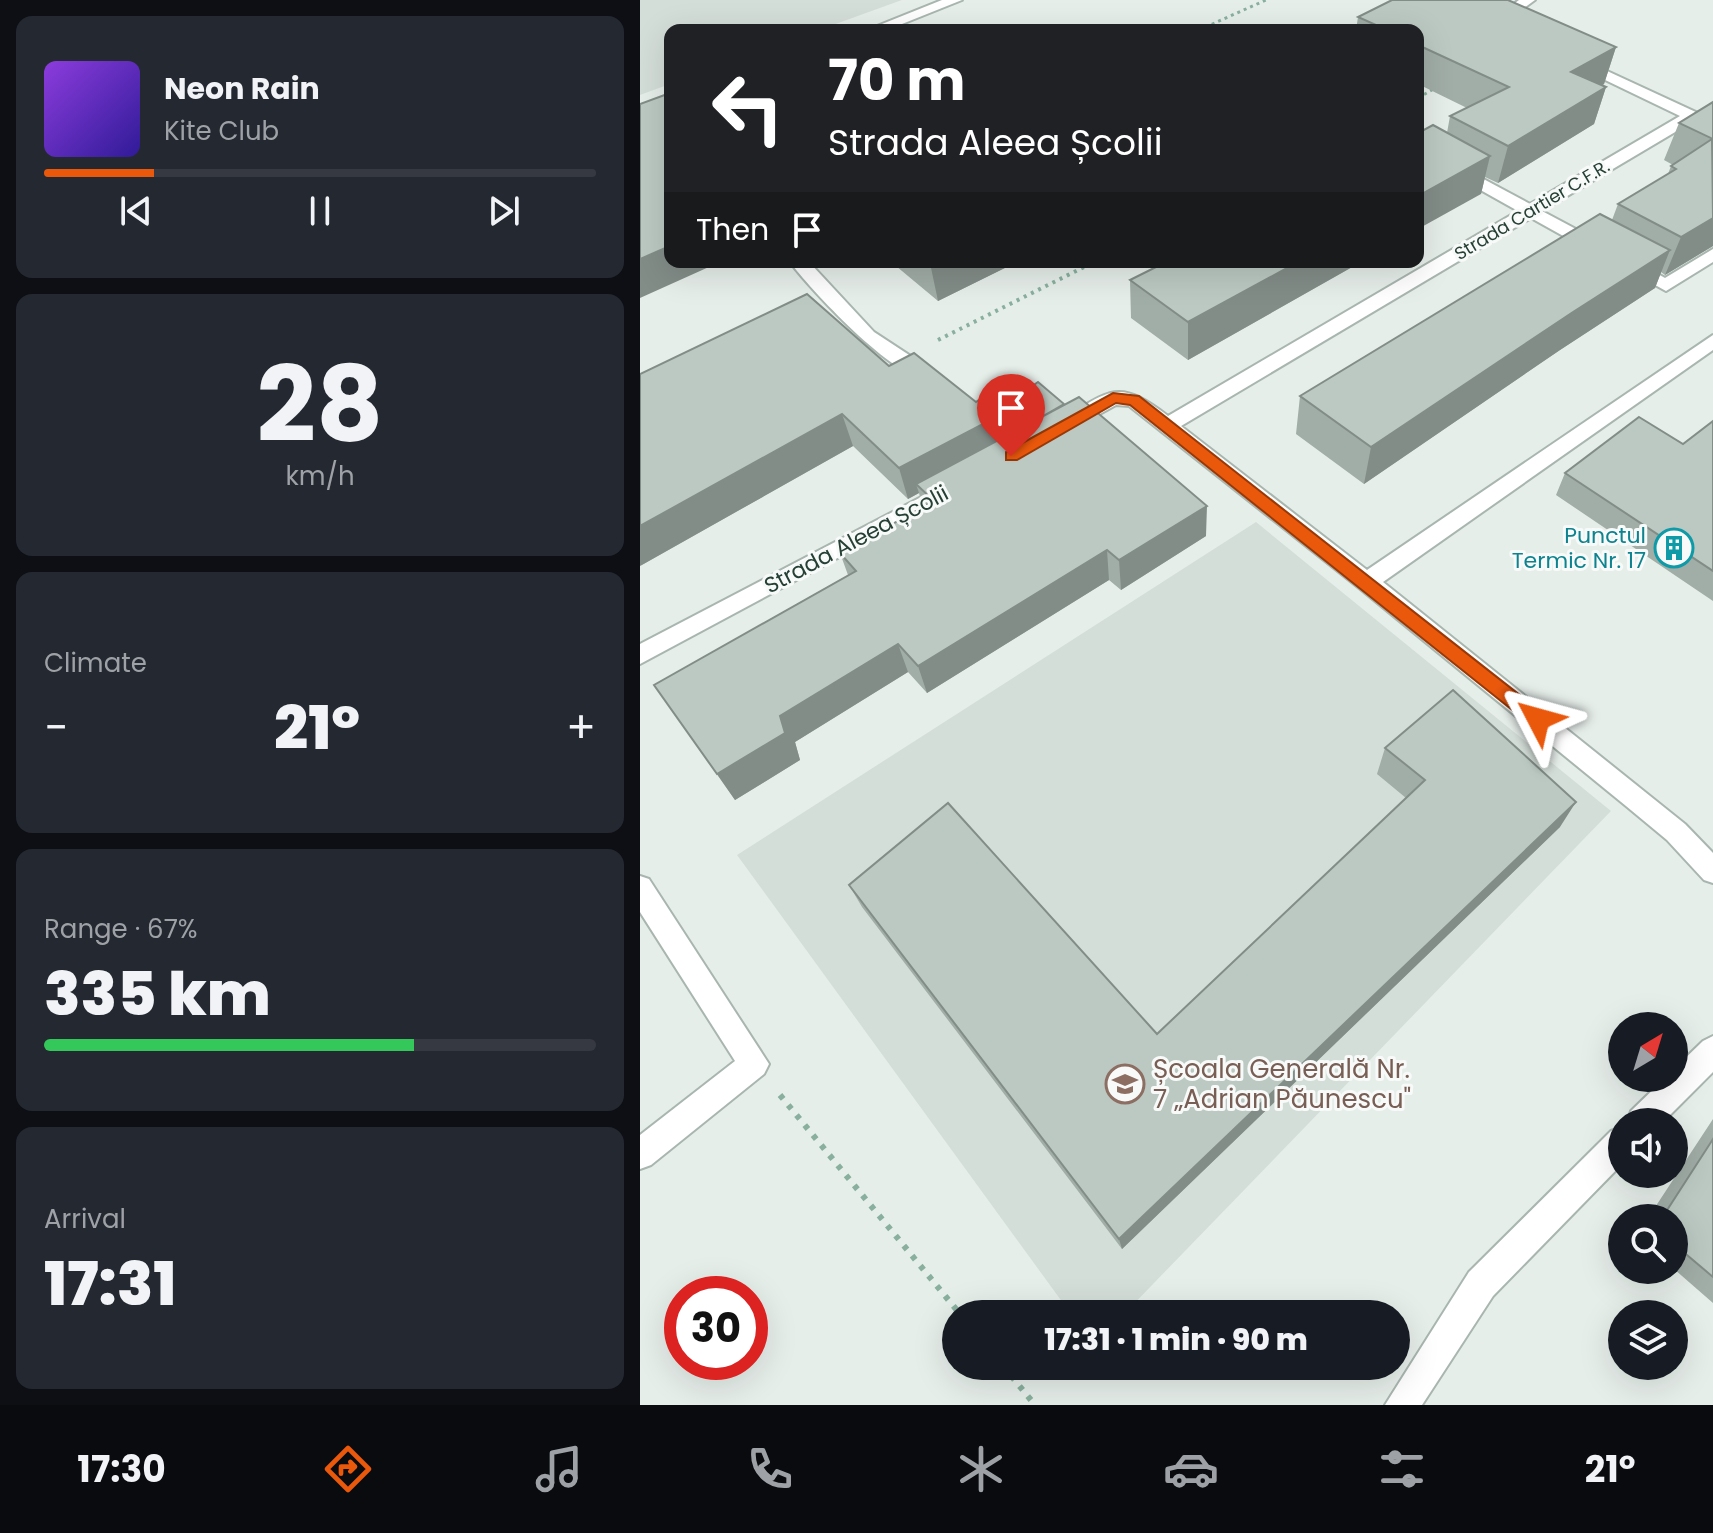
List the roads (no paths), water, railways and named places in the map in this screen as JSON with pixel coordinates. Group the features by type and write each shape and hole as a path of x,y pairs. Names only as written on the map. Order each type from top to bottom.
{"street":[{"path":"890,24 955,0"},
{"path":"1524,37 1511,24 1514,9 1528,0"},
{"path":"1566,56 1713,126"},
{"name":"Strada Cartier C.F.R.","path":"1166,426 1692,115"},
{"path":"1424,152 1666,286 1713,254"},
{"path":"805,268 867,336 940,384"},
{"path":"1367,582 1713,341"},
{"path":"1045,437 1113,398 1134,400 1367,582 1676,832 1713,871"},
{"name":"Strada Aleea Școlii","path":"640,655 970,478"},
{"path":"640,888 754,1064 640,1154"},
{"path":"1656,1108 1713,1051"},
{"path":"1402,1405 1481,1284 1608,1156"}],"place":[{"name":"Punctul Termic Nr. 17","path":"1674,548"},
{"name":"Școala Generală Nr. 7 „Adrian Păunescu\"","path":"1125,1084"}]}
